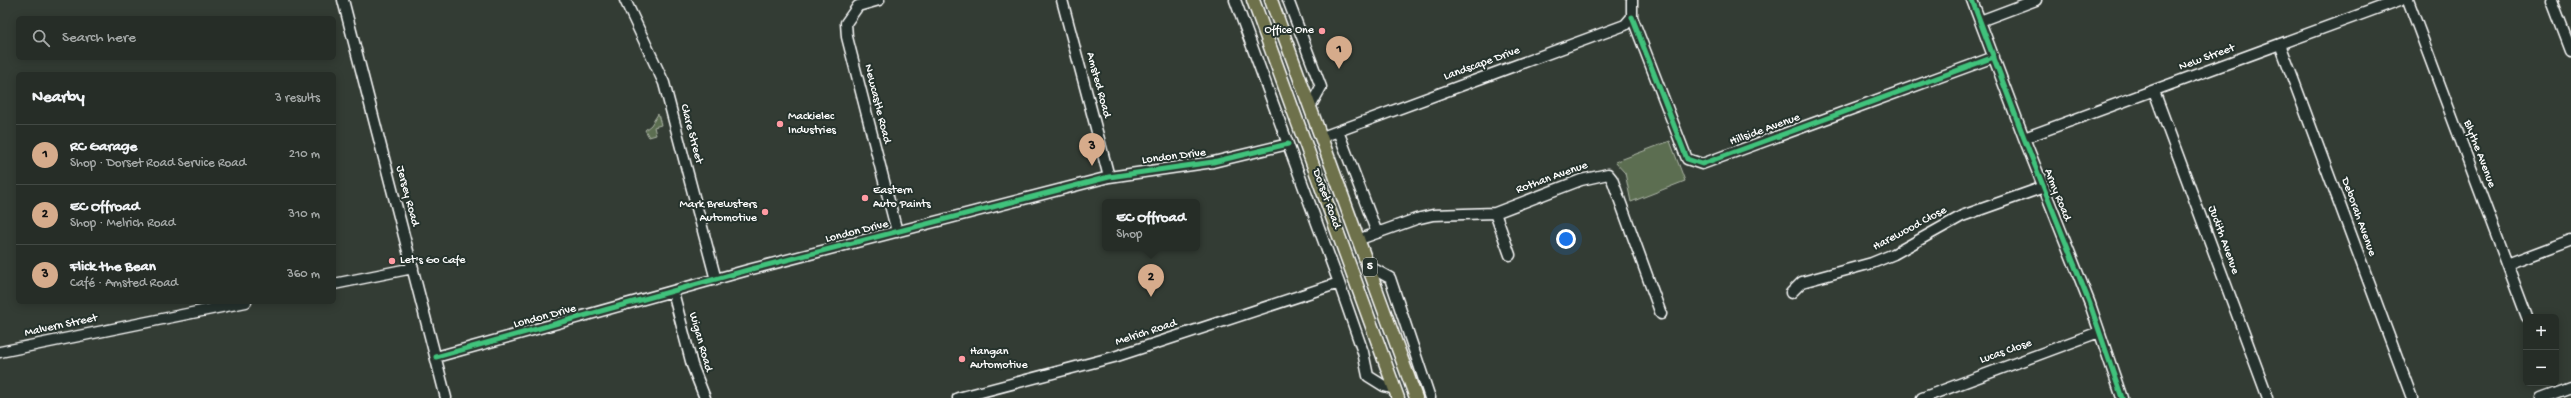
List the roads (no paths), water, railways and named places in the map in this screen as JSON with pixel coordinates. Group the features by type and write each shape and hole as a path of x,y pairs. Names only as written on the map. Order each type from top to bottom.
{"main road":[{"name":"Dorset Road","path":"1253,0 1396,394"},
{"name":"Dorset Road","path":"1271,0 1360,239 1416,398"},
{"path":"1306,143 1322,137"},
{"path":"1396,394 1408,377"}],"street":[{"name":"Jersey Road","path":"343,0 446,398"},
{"name":"Clare Street","path":"625,0 664,83 716,280"},
{"name":"Newcastle Road","path":"879,0 858,6 846,23 847,37 897,232"},
{"name":"Amsted Road","path":"1062,0 1109,177"},
{"path":"1235,0 1339,283 1363,352 1368,376 1396,394"},
{"path":"1288,0 1321,88 1310,107"},
{"path":"1632,0 1632,17"},
{"name":"Army Road","path":"1972,0 2099,332 2122,398"},
{"path":"1980,21 2036,0"},
{"name":"New Street","path":"2024,138 2400,0"},
{"name":"Blythe Avenue","path":"2408,0 2526,314"},
{"path":"2552,0 2571,50"},
{"name":"Hillside Avenue","path":"1632,17 1687,159 1694,164 1702,164 1994,57"},
{"name":"Landscape Drive","path":"1322,137 1625,25 1632,17"},
{"name":"Deborah Avenue","path":"2280,44 2412,398"},
{"name":"Judith Avenue","path":"2154,91 2268,398"},
{"path":"1338,130 1377,233"},
{"name":"London Drive","path":"436,357 716,280 1109,177 1213,162 1288,144"},
{"name":"Rothan Avenue","path":"1360,239 1416,219 1433,215 1495,214 1581,180 1608,174 1612,179 1661,314"},
{"name":"Harewood Close","path":"1791,293 1802,282 1872,263 1894,254 1962,216 2044,187"},
{"path":"1495,214 1510,255"},
{"path":"2507,264 2571,240"},
{"path":"1370,267 1390,278 1430,398"},
{"path":"336,284 413,268"},
{"name":"Melrich Road","path":"958,398 1114,357 1339,283"},
{"name":"Wigan Road","path":"673,292 692,365 705,398"},
{"name":"Malvern Street","path":"0,352 236,304"},
{"name":"Lucas Close","path":"1922,398 2099,332"},
{"path":"2541,398 2553,388 2571,387"}],"place":[{"name":"Office One","path":"1322,31"},
{"name":"RC Garage","path":"1339,69"},
{"name":"Mackielec Industries","path":"780,124"},
{"name":"Flick the Bean","path":"1092,166"},
{"name":"Eastern Auto Paints","path":"865,198"},
{"name":"Mark Brewsters Automotive","path":"765,212"},
{"name":"Let's Go Cafe","path":"392,261"},
{"name":"EC Offroad","path":"1151,297"},
{"name":"Hangan Automotive","path":"962,359"}]}
